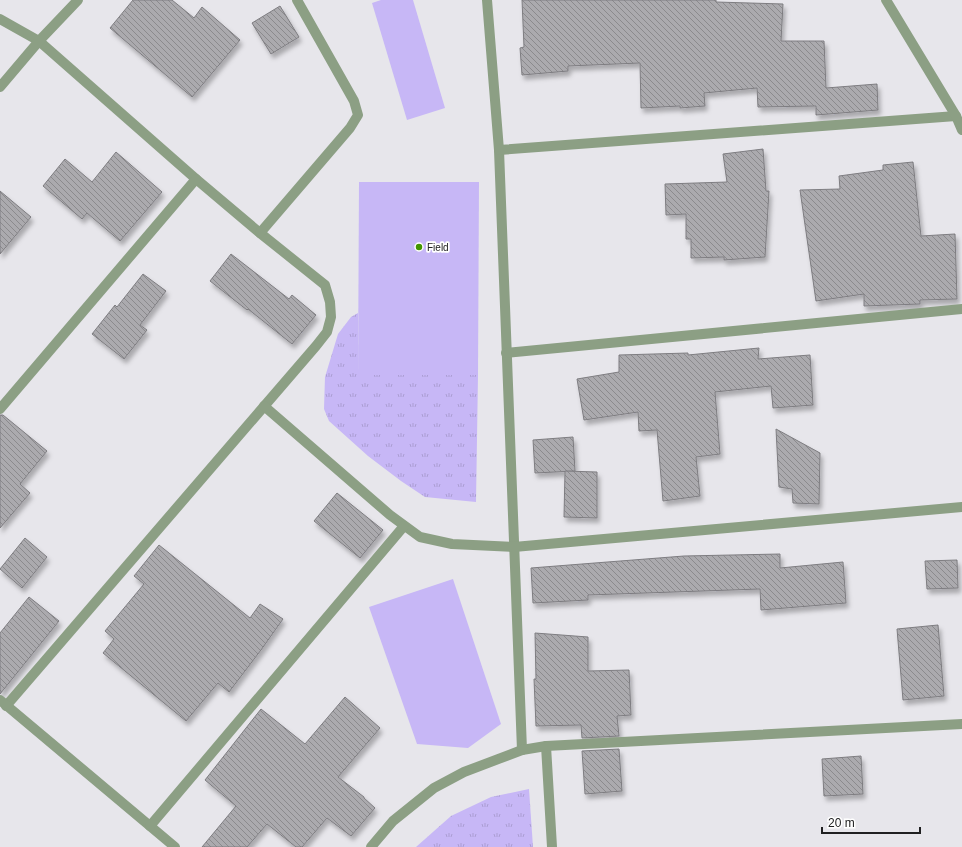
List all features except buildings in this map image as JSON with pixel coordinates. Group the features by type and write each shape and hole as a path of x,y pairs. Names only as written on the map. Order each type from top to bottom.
{"street":[{"path":"0,87 39,41 78,0"},
{"path":"260,233 350,128 358,115 354,101 297,0"},
{"path":"487,0 499,150 522,750"},
{"path":"886,0 956,116 962,130"},
{"path":"0,19 39,41 196,179 324,285 330,302 330,317 327,332 264,406 3,703 175,847"},
{"path":"499,150 956,116"},
{"path":"0,409 196,179"},
{"path":"506,353 962,309"},
{"path":"264,406 404,526 420,537 452,544 514,547 962,507"},
{"path":"150,826 404,526"},
{"path":"371,847 393,821 434,788 464,772 522,750 546,746 962,724"},
{"path":"546,746 552,847"}],"green space":[{"path":"381,0 413,0 445,108 407,120 372,3"},
{"name":"Field","path":"359,182 479,182 478,375 358,375"},
{"path":"358,313 358,375 478,375 476,502 425,497 368,456 329,421 324,409 325,377 338,334 351,317"},
{"path":"453,579 501,724 468,748 417,744 369,607"},
{"path":"529,789 533,847 416,847 451,816 491,797"}],"place":[{"name":"Field","path":"419,247"}]}
